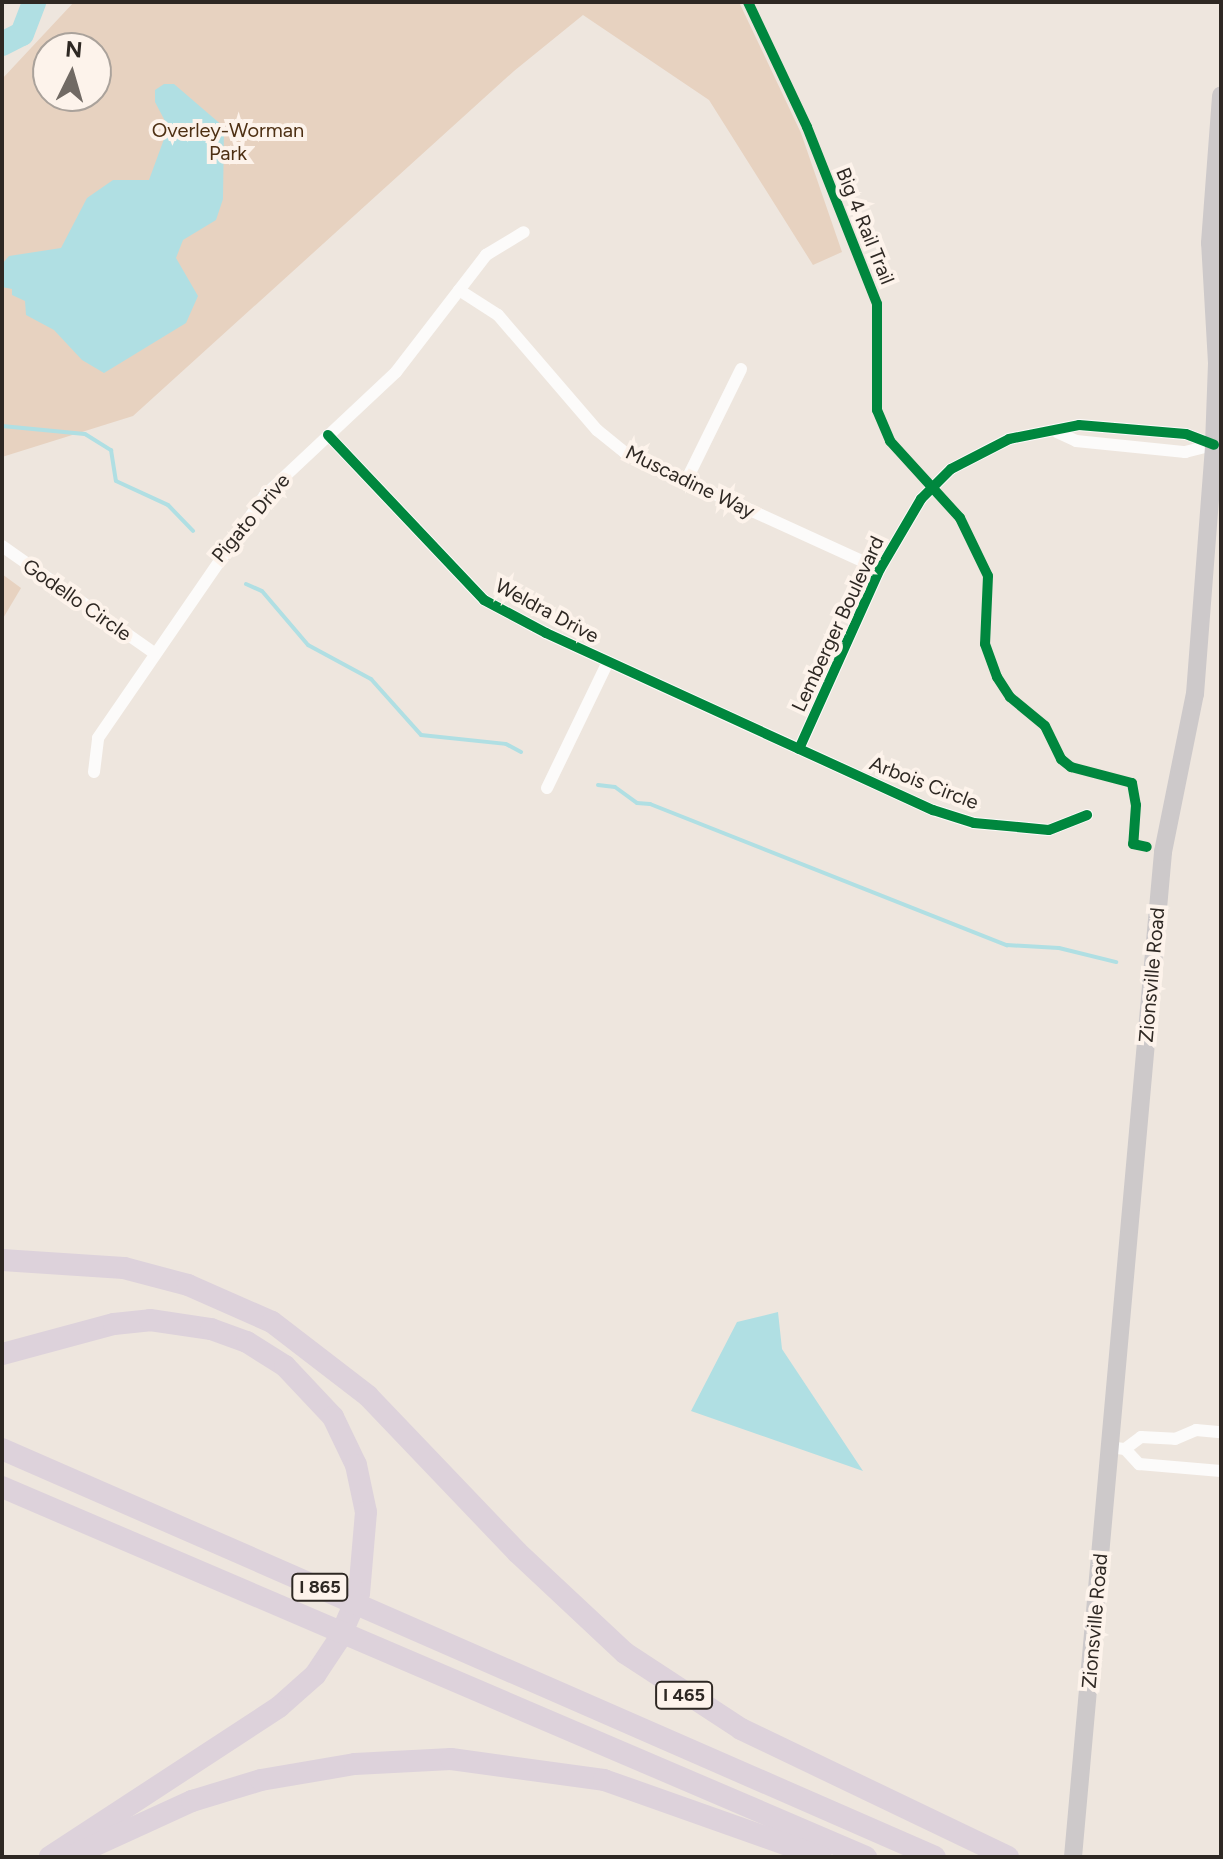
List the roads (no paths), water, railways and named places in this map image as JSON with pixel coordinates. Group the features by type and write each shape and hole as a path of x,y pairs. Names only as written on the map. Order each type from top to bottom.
{"highway":[{"name":"I 465","path":"2,1260 124,1268 188,1285 272,1322 358,1387 528,1563 625,1653 741,1729 1008,1857"},
{"path":"2,1354 105,1326 150,1320 211,1329 266,1352 318,1398 350,1451 366,1512 365,1569 354,1610 324,1663 279,1707 50,1857"},
{"name":"I 865","path":"2,1449 935,1857"},
{"name":"I 865","path":"2,1487 866,1857"},
{"path":"72,1857 126,1828 238,1786 355,1764 439,1759 507,1764 604,1780 821,1857"}],"main road":[{"name":"Zionsville Road","path":"1073,1857 1118,1448 1163,852 1195,694 1214,445 1217,363 1210,231 1221,95"}],"street":[{"name":"Pigato Drive","path":"94,772 98,738 153,652 265,495 396,372 486,255 524,232"},
{"name":"Muscadine Way","path":"459,290 498,315 597,430 625,453 685,483 880,569"},
{"path":"685,483 741,369"},
{"name":"Lemberger Boulevard","path":"799,749 880,569 921,499 951,469 1009,439 1057,432 1079,425 1171,433 1214,445"},
{"name":"Weldra Drive","path":"328,435 484,600 608,662 799,749"},
{"name":"Godello Circle","path":"2,546 153,652"},
{"path":"547,788 608,662"},
{"name":"Arbois Circle","path":"799,749 933,810 974,823 1049,830 1087,815"},
{"path":"1221,1432 1196,1430 1175,1439 1141,1437 1118,1448 1139,1464 1221,1471"}],"water":[{"path":"164,84 174,84 224,127 223,199 216,220 183,240 176,258 198,296 186,323 104,373 82,360 54,330 26,315 25,301 12,295 12,289 2,287 2,264 9,256 61,248 87,198 113,180 149,180 164,139 165,121 155,102 155,90"},
{"path":"778,1312 782,1349 863,1471 691,1411 737,1322"}],"waterway":[{"path":"2,44 22,34 34,2"},
{"path":"2,426 85,434 111,450 116,481 168,505 193,531"},
{"path":"246,584 262,591 308,645 371,679 421,735 506,744 521,752"},
{"path":"598,785 615,787 637,803 650,804 1007,945 1059,948 1116,962"}],"park label":[{"name":"Overley-Worman Park","path":"228,142"}]}
